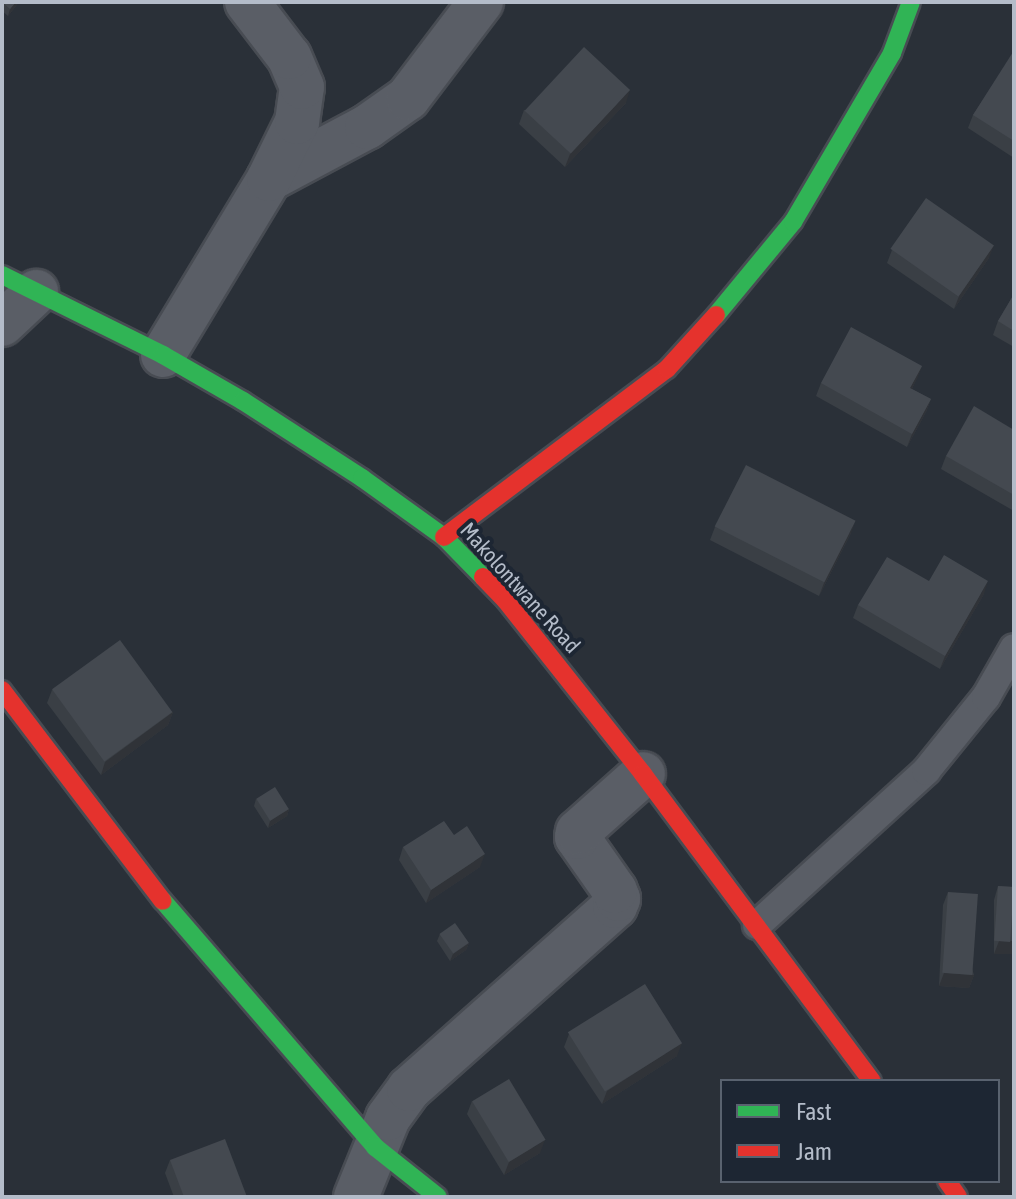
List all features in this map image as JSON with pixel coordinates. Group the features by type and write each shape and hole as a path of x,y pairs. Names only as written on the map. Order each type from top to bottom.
{"street":[{"path":"163,355 269,179 297,122 302,87 289,57 247,2"},
{"path":"269,179 367,127 408,98 481,2"},
{"path":"444,537 667,369 732,298 793,222 892,53 911,2"},
{"path":"2,324 19,283"},
{"name":"Makolontwane Road","path":"19,283 163,355 350,470 444,537 506,601 643,774 871,1079"},
{"path":"2,690 146,881 375,1147 438,1197"},
{"path":"356,1197 388,1118 409,1089 615,906 618,899 615,891 577,837 578,832 643,774"}],"lane":[{"path":"757,925 926,771 986,697 1014,648"}],"building":[{"path":"2,2 16,2 10,9"},
{"path":"584,47 630,90 571,154 525,111"},
{"path":"1014,52 1014,141 973,115"},
{"path":"926,198 994,246 958,296 890,249"},
{"path":"1014,294 1014,331 998,321"},
{"path":"851,327 922,366 910,388 931,399 912,434 821,383"},
{"path":"974,406 1014,430 1014,495 946,456"},
{"path":"746,465 856,521 824,582 715,526"},
{"path":"944,555 988,581 945,656 858,605 887,557 929,581"},
{"path":"120,640 172,712 104,761 52,689"},
{"path":"275,787 289,809 270,821 256,799"},
{"path":"444,821 454,835 467,826 485,854 431,890 403,847"},
{"path":"998,886 1014,887 1010,942 994,941"},
{"path":"948,892 978,894 972,975 942,973"},
{"path":"455,923 469,943 453,954 439,934"},
{"path":"645,984 682,1043 605,1092 568,1032"},
{"path":"509,1079 546,1140 509,1162 472,1101"},
{"path":"225,1139 247,1197 184,1197 170,1160"}],"traffic: fast":[{"path":"716,315 793,222 892,53 911,2"},
{"path":"2,275 163,355 243,401 362,478 444,537 483,577"},
{"path":"163,901 375,1147 438,1197"}],"traffic: jam":[{"path":"444,537 667,369 716,315"},
{"path":"483,577 506,601 643,774 871,1079"},
{"path":"2,690 163,901"},
{"path":"948,1183 958,1197"}]}
